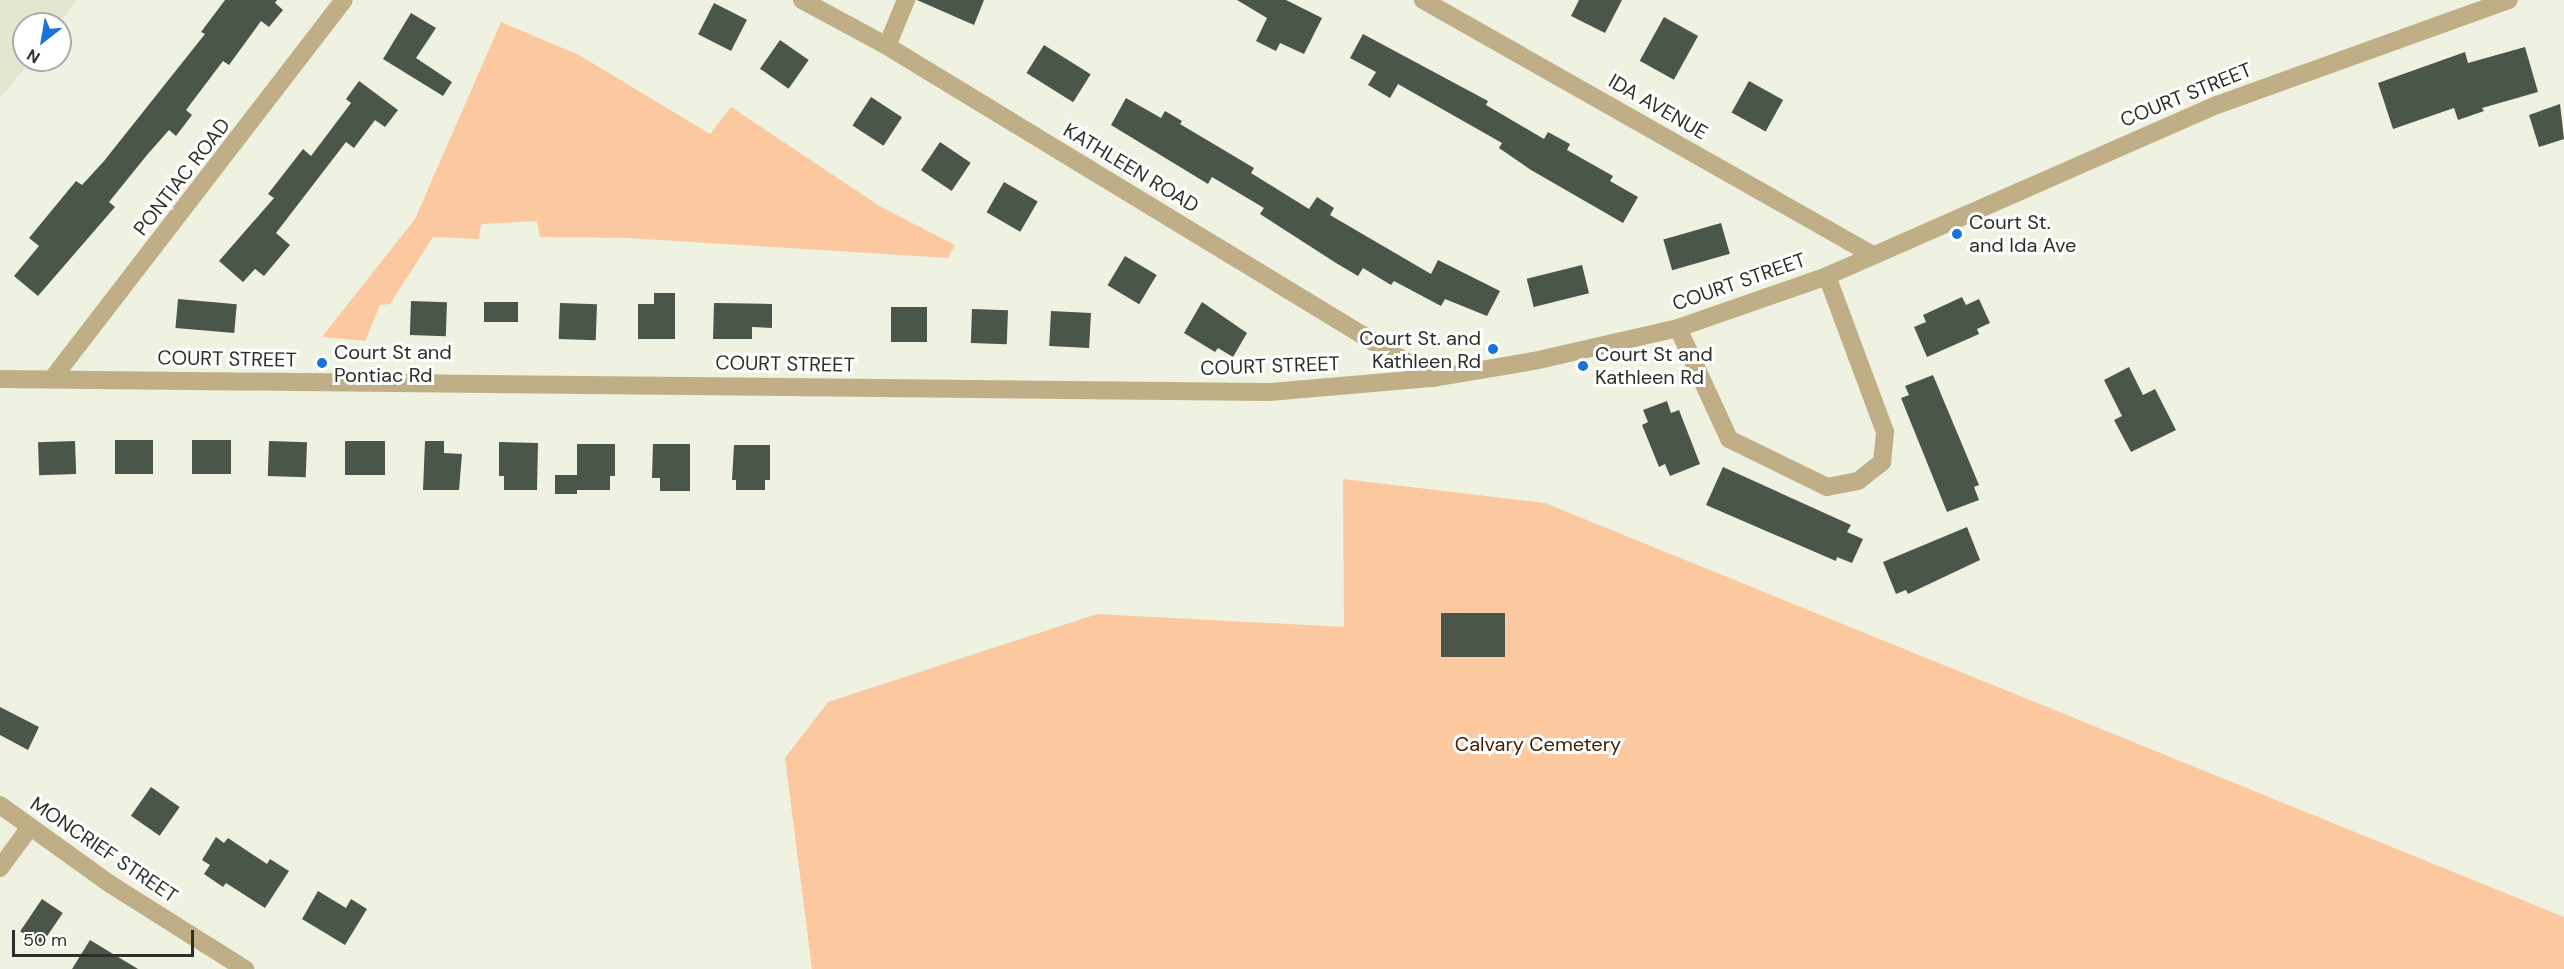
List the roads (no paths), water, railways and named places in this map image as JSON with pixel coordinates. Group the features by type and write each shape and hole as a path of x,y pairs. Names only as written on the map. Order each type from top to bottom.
{"street":[{"name":"PONTIAC ROAD","path":"52,379 344,0"},
{"name":"KATHLEEN ROAD","path":"802,0 887,46 1434,378"},
{"path":"887,46 906,0"},
{"name":"IDA AVENUE","path":"1423,0 1870,254"},
{"name":"COURT STREET","path":"0,379 1269,392 1434,378 1534,361 1678,328 1827,276 1870,254 2217,105 2508,0"},
{"path":"1678,328 1729,439 1827,487 1858,481 1882,462 1885,432 1827,276"},
{"name":"MONCRIEF STREET","path":"0,805 110,884 245,969"},
{"path":"0,868 30,827"}],"place":[{"name":"Court St. and Ida Ave","path":"1957,234"},
{"name":"Court St. and Kathleen Rd","path":"1493,349"},
{"name":"Court St and Pontiac Rd","path":"322,363"},
{"name":"Court St and Kathleen Rd","path":"1583,366"}],"park label":[{"name":"Calvary Cemetery","path":"1538,744"}]}
